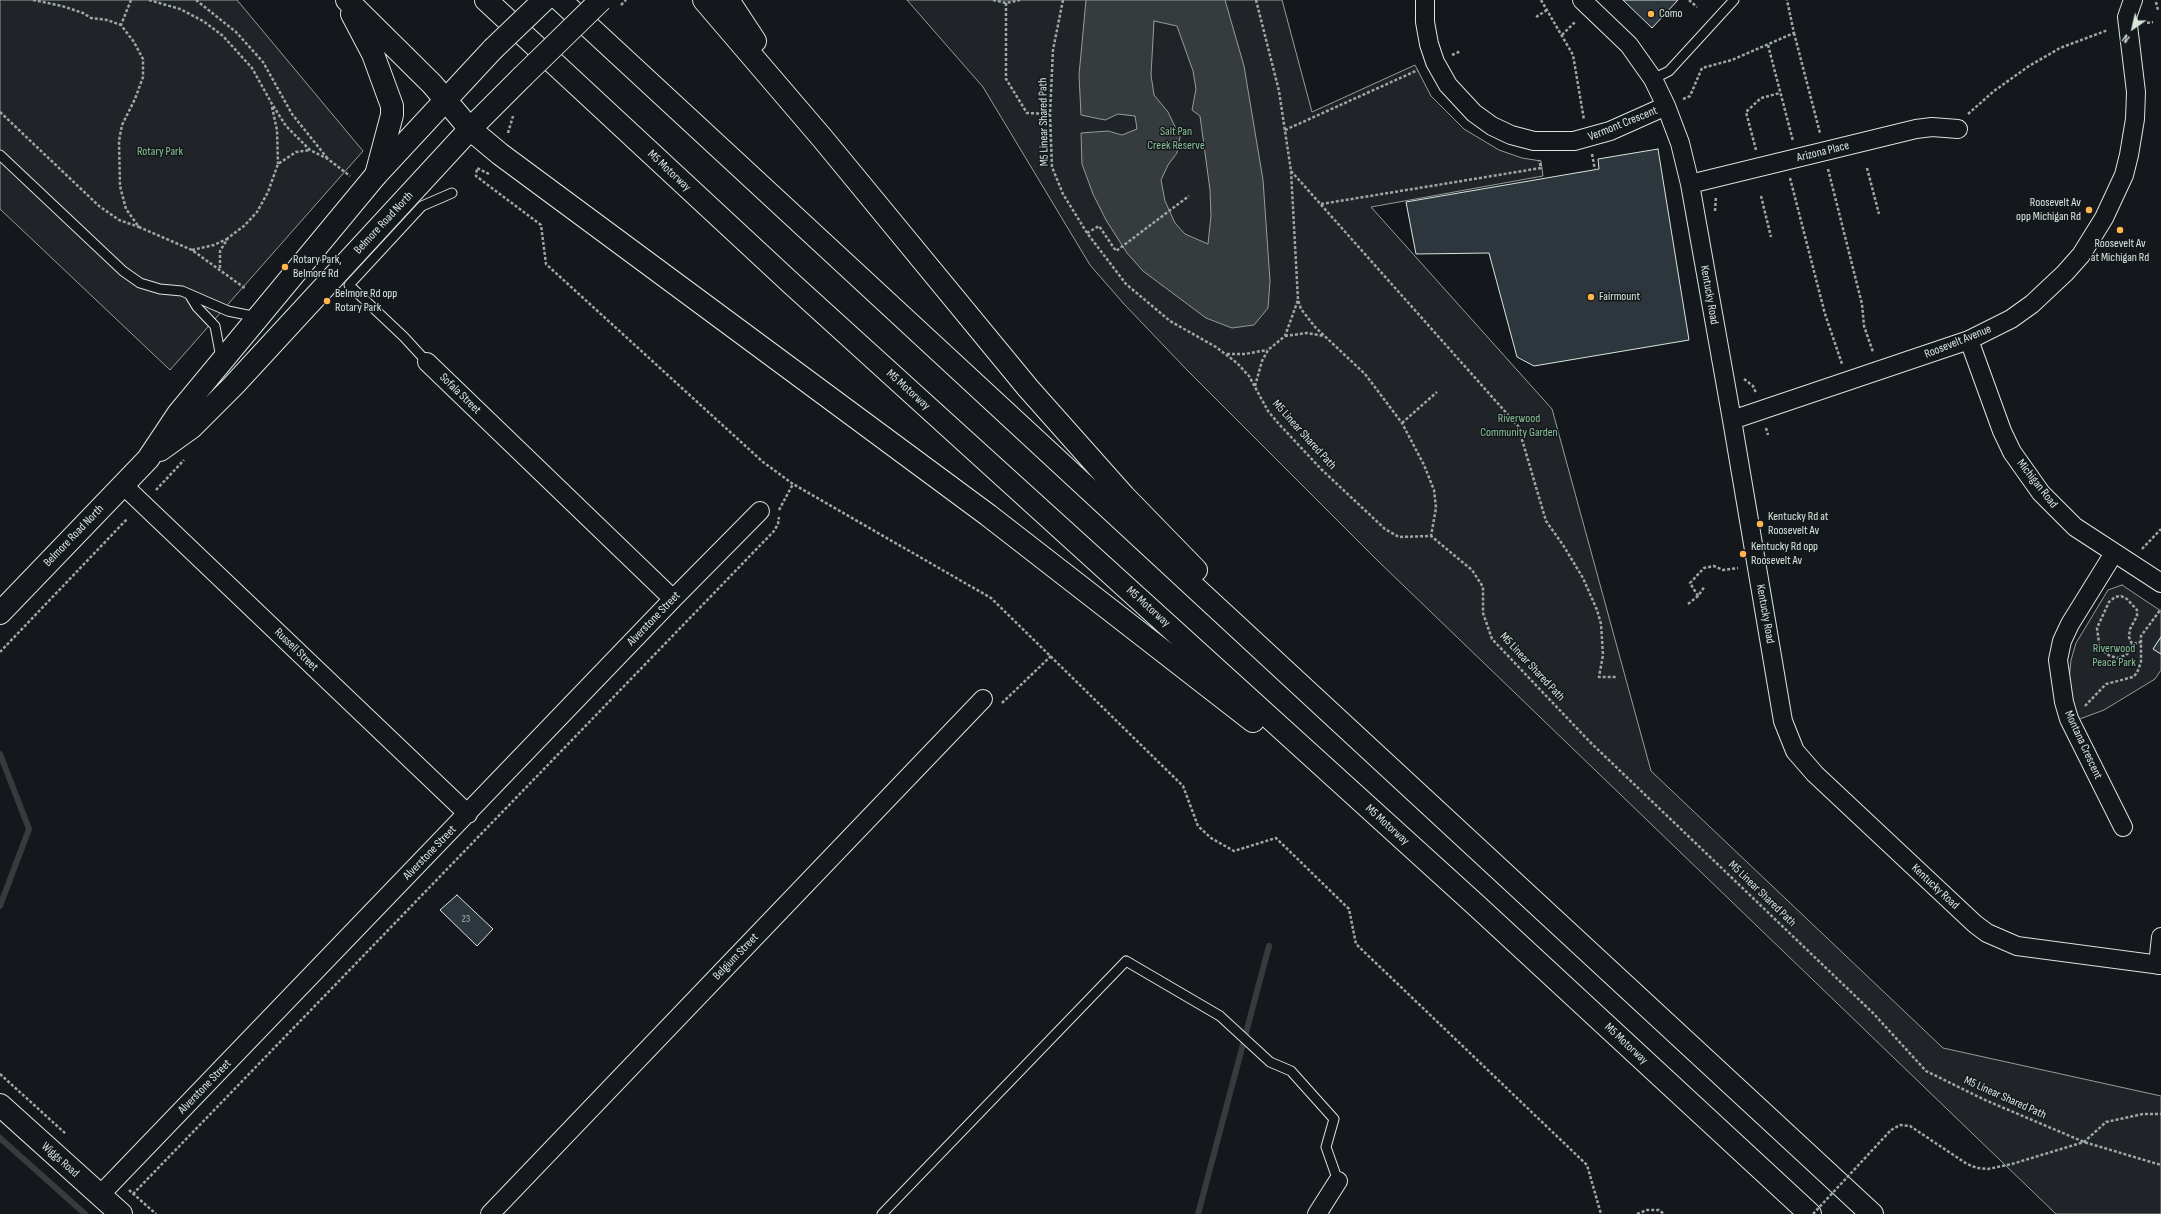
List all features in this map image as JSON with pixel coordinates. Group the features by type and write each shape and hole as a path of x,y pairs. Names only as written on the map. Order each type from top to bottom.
{"main road":[{"path":"344,0 374,54 392,106 392,115 376,174"},
{"path":"347,0 432,84 470,129 575,211 1032,548 1391,829"},
{"name":"M5 Motorway","path":"486,0 793,286 1483,911 1810,1214"},
{"name":"Belmore Road North","path":"148,459 178,414 260,317 376,174 493,49 544,0"},
{"path":"560,0 1872,1214"},
{"name":"Belmore Road North","path":"0,613 148,459 192,427 233,386 470,129 601,0"},
{"path":"704,0 823,139 1028,388 1124,496 1339,720"},
{"path":"728,0 823,139"},
{"name":"Wiggs Road","path":"0,1105 121,1214"}],"street":[{"name":"Vermont Crescent","path":"1425,0 1425,22 1429,44 1435,62 1448,85 1461,101 1492,126 1511,135 1534,141 1574,141 1610,131 1666,106"},
{"name":"Kentucky Road","path":"1582,0 1629,45 1653,79 1666,106 1680,143 1690,184 1783,720 1791,744 1804,763 1970,920 1987,933 2017,946 2159,965"},
{"name":"Roosevelt Avenue","path":"1732,420 1969,340 2011,319 2050,289 2081,255 2104,218 2124,175 2133,134 2135,77 2128,38 2127,17 2133,0"},
{"name":"Arizona Place","path":"1690,184 1916,129 1932,127 1958,129"},
{"name":"Michigan Road","path":"1969,340 2002,431 2026,474 2060,513 2092,539 2161,583"},
{"name":"Sofala Street","path":"427,362 673,599"},
{"name":"Russell Street","path":"123,485 468,814"},
{"name":"Alverstone Street","path":"100,1195 468,814 673,599 760,511"},
{"name":"Montana Crescent","path":"2121,558 2070,624 2062,641 2058,660 2064,702 2069,719 2123,827"},
{"name":"Belgium Street","path":"490,1214 983,699"},
{"path":"2159,965 2161,937"},
{"path":"1317,1214 1338,1181"}],"lane":[{"path":"1653,79 1669,70 1734,0"},
{"path":"0,155 123,271 140,283 188,294 228,311 260,317"},
{"name":"Sofala Street","path":"427,362 404,337 349,285 422,206 452,193"},
{"path":"188,294 197,307 215,326 222,362"},
{"path":"882,1214 1126,961 1220,1016 1270,1062 1291,1071 1334,1119 1326,1147 1338,1181"}],"path":[{"path":"33,0 62,6 83,13 91,18 108,20 121,25 134,42 143,59 143,77 135,99 122,125 119,141 120,186 126,209 139,227"},
{"path":"121,25 131,0"},
{"path":"149,0 180,9 203,21 223,36 252,68 286,126 310,150 328,159 352,178"},
{"path":"196,0 236,32 262,62 292,114 328,159"},
{"path":"993,0 1006,3 1020,0"},
{"name":"M5 Linear Shared Path","path":"1063,0 1053,50 1050,114 1052,167 1063,194 1087,233 1126,284 1170,321 1227,354 1244,370 1268,411 1302,450 1385,529 1399,537 1431,536 1472,570 1483,587 1483,613 1492,639 1590,742 1873,1013 1926,1071 1985,1100 2084,1142 2161,1165"},
{"path":"1256,0 1269,49 1286,130 1291,171 1298,300 1301,309 1325,336 1365,374 1402,423 1424,465 1434,490 1436,508 1431,536"},
{"path":"1541,0 1573,55 1595,170"},
{"path":"1690,0 1697,7"},
{"path":"1787,0 1794,33 1817,118"},
{"path":"2156,2 2158,10"},
{"path":"1006,3 1006,79 1027,113 1050,114"},
{"path":"1536,17 1547,10"},
{"path":"1562,35 1580,18"},
{"path":"2147,23 2153,22"},
{"path":"1958,129 1970,111 2004,82 2060,48 2108,30"},
{"path":"1683,99 1690,96 1702,68 1732,60 1794,33"},
{"path":"1768,45 1789,125"},
{"path":"1286,130 1461,51"},
{"path":"1751,133 1746,112 1761,98 1780,93"},
{"path":"192,250 214,245 228,238 244,226 257,212 268,192 278,164 277,130 272,104"},
{"path":"0,112 99,206 119,220 192,250 246,289"},
{"path":"278,164 296,152 310,150"},
{"path":"1824,152 1862,304 1864,326 1880,371"},
{"path":"1786,161 1825,314 1848,381"},
{"path":"490,174 477,168 476,176 541,225 546,264 763,462 793,484 991,598 1183,786 1198,826 1210,838 1234,851 1276,838 1349,909 1356,944 1587,1165 1601,1214"},
{"path":"1867,168 1879,214"},
{"path":"1291,171 1518,426 1546,521 1583,578 1598,610 1601,624 1603,655 1599,677 1617,677"},
{"path":"1321,204 1437,186"},
{"path":"1087,233 1099,226 1116,251 1189,196"},
{"path":"1761,196 1770,237"},
{"path":"220,269 220,251 228,238"},
{"path":"1255,387 1259,368 1268,350 1285,336 1298,300"},
{"path":"1285,336 1307,333 1325,336"},
{"path":"1227,354 1245,354 1268,350"},
{"path":"1402,423 1437,392"},
{"path":"1766,428 1768,435"},
{"path":"133,1194 774,531 778,524 780,507 793,484"},
{"path":"0,652 127,519"},
{"path":"2121,558 2161,529"},
{"path":"1698,596 1690,583 1704,568 1714,566 1723,570 1738,568"},
{"path":"1688,604 1698,596 1705,586"},
{"path":"2115,596 2121,596 2127,599 2137,610 2137,616 2130,629 2129,637 2132,644 2131,650 2126,655 2118,658 2110,656 2103,651 2099,643 2097,628 2109,602 2115,596"},
{"path":"2069,719 2088,703 2106,684 2133,676 2137,673 2140,662 2141,636 2146,627 2161,609"},
{"path":"2132,644 2141,642"},
{"path":"983,699 996,708 1051,656"},
{"path":"0,1074 69,1137"},
{"path":"1813,1214 1891,1130 1900,1125 1910,1126 1967,1164 1977,1168 1988,1169 2012,1164 2084,1142 2106,1122 2143,1114 2161,1114"},
{"path":"128,1189 156,1214"},
{"path":"1637,1214 1647,1210 1659,1210 1664,1214"}],"green space":[{"name":"Rotary Park","path":"0,0 237,0 363,151 170,370 0,209"},
{"name":"Salt Pan Creek Reserve","path":"907,0 1282,0 1312,112 1415,65 1431,96 1464,129 1499,150 1522,158 1541,161 1543,176 1371,207 1552,409 1651,771 1943,1048 2161,1096 2161,1214 2056,1214 1378,561 1187,370 1124,304 1090,265 983,87"},
{"name":"Riverwood Peace Park","path":"2122,585 2161,611 2161,637 2153,649 2161,654 2161,670 2155,679 2104,710 2077,720 2070,702 2069,681 2071,660 2076,643 2108,590"}],"shaded area":[{"path":"1086,0 1225,0 1244,66 1263,180 1270,281 1268,308 1254,325 1232,328 1206,318 1143,271 1127,253 1106,220 1093,194 1082,164 1081,133 1108,131 1122,135 1137,129 1135,116 1118,114 1105,120 1081,115 1079,75","holes":["1154,21 1177,26 1193,71 1196,89 1192,110 1200,116 1210,190 1211,216 1208,244 1185,234 1175,223 1165,201 1161,180 1168,165 1177,153 1180,137 1168,112 1154,95 1151,75"]}],"building":[{"name":"Como","path":"1623,0 1678,0 1652,28"},
{"name":"Fairmount","path":"1658,149 1689,340 1534,366 1517,357 1489,253 1416,254 1406,202 1599,169 1598,159"},
{"path":"2161,637 2161,654 2153,649"},
{"path":"457,895 493,929 477,946 440,910"}],"waterway":[{"path":"0,754 29,829 0,906"},
{"path":"1198,1214 1269,946"},
{"path":"0,1138 85,1214"}],"place":[{"name":"Como","path":"1651,14"},
{"name":"Roosevelt Av opp Michigan Rd","path":"2089,210"},
{"name":"Roosevelt Av at Michigan Rd","path":"2120,230"},
{"name":"Rotary Park, Belmore Rd","path":"285,267"},
{"name":"Fairmount","path":"1591,297"},
{"name":"Belmore Rd opp Rotary Park","path":"327,301"},
{"name":"Kentucky Rd at Roosevelt Av","path":"1760,524"},
{"name":"Kentucky Rd opp Roosevelt Av","path":"1743,554"}],"park label":[{"name":"Riverwood Community Garden","path":"1519,426"}]}
